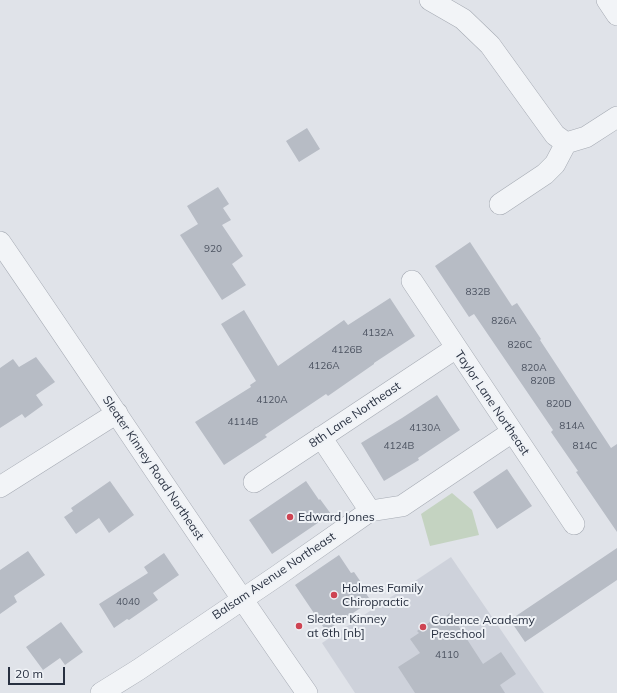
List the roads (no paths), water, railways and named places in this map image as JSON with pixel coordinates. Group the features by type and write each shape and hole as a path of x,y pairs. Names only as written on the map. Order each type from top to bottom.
{"street":[{"path":"430,0 463,19 490,45 555,135 566,142 586,137 617,117"},
{"path":"607,0 617,15"},
{"path":"500,204 545,174 555,164 566,142"},
{"name":"Sleater Kinney Road Northeast","path":"0,242 117,412 241,599 307,693"},
{"name":"Taylor Lane Northeast","path":"412,281 574,524"},
{"name":"8th Lane Northeast","path":"254,482 456,348"},
{"path":"0,487 117,412"},
{"name":"Balsam Avenue Northeast","path":"101,693 138,670 277,576 370,511 402,506 512,432"},
{"path":"321,437 370,511"}],"place":[{"name":"Edward Jones","path":"290,517"},
{"name":"Holmes Family Chiropractic","path":"334,595"},
{"name":"Sleater Kinney at 6th [nb]","path":"299,626"},
{"name":"Cadence Academy Preschool","path":"423,627"}]}
